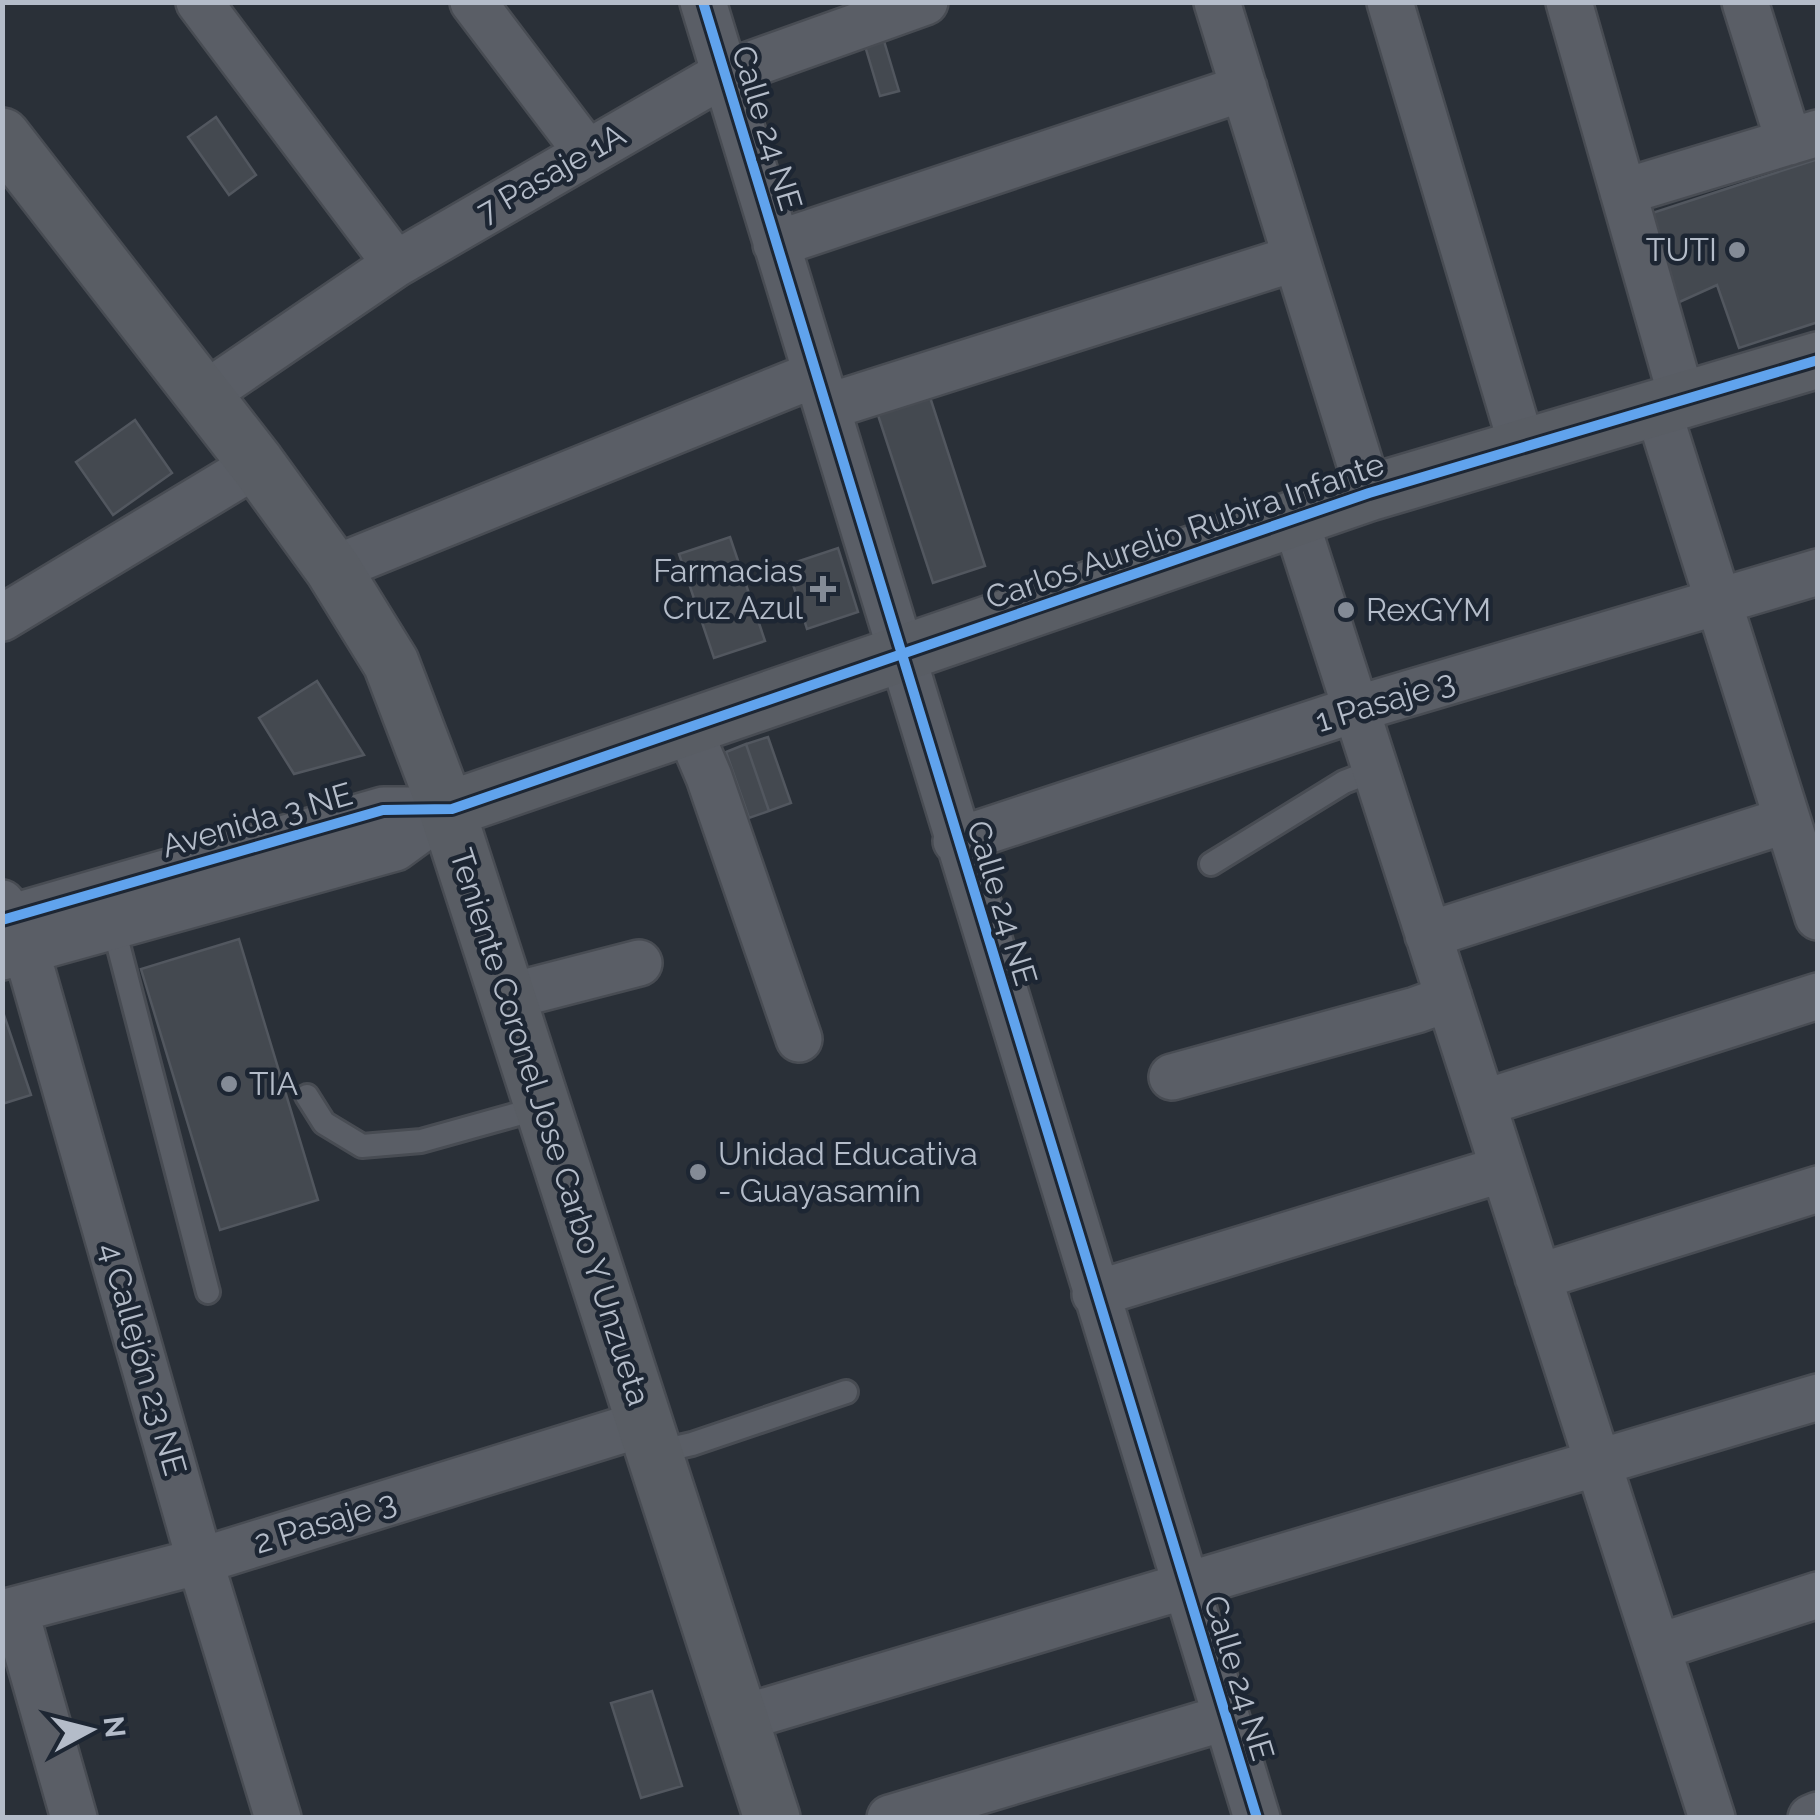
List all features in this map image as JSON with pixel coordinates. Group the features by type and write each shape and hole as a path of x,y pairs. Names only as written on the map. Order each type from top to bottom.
{"street":[{"path":"199,2 396,264"},
{"path":"474,2 586,152"},
{"name":"Calle 24 NE","path":"703,2 1257,1818"},
{"name":"7 Pasaje 1A","path":"204,395 396,264 724,74 924,2"},
{"path":"1217,2 1370,493"},
{"path":"1390,2 1522,449"},
{"path":"1569,2 1623,192 1718,601 1818,916"},
{"path":"1623,192 1803,138 1746,2"},
{"path":"776,244 1244,88"},
{"name":"Teniente Coronel Jose Carbo Y Unzueta","path":"2,136 257,464 333,569 391,663 447,810 772,1818"},
{"path":"333,569 822,390 1296,258"},
{"name":"Carlos Aurelio Rubira Infante","path":"689,730 1370,493 1818,360"},
{"path":"9,602 257,464"},
{"path":"1295,520 1712,1818"},
{"name":"1 Pasaje 3","path":"956,841 1356,709 1818,572"},
{"path":"689,730 710,777 799,1039"},
{"name":"Avenida 3 NE","path":"9,929 383,810 447,810 689,730"},
{"path":"9,929 114,926 395,848 447,810"},
{"path":"1428,935 1787,820"},
{"name":"4 Callejón 23 NE","path":"9,929 278,1818"},
{"path":"507,997 639,963"},
{"path":"1482,1104 1818,996"},
{"path":"1172,1077 1449,998"},
{"path":"1095,1294 1504,1169"},
{"path":"1538,1277 1818,1189"},
{"path":"739,1720 1818,1398"},
{"name":"2 Pasaje 3","path":"8,1611 651,1437"},
{"path":"1658,1647 1818,1594"},
{"path":"8,1611 74,1818"},
{"path":"890,1818 1224,1718"}],"lane":[{"path":"1211,864 1344,782 1375,770"},
{"path":"114,926 208,1292"},
{"path":"307,1096 324,1123 362,1146 421,1141 543,1107"},
{"path":"651,1437 692,1444 846,1392"}],"building":[{"path":"884,41 899,91 880,96 865,46"},
{"path":"216,117 256,175 229,195 188,137"},
{"name":"TUTI","path":"1818,159 1818,322 1739,348 1717,285 1675,304 1643,216"},
{"path":"928,391 985,566 933,583 876,409"},
{"path":"135,420 172,473 113,515 76,462"},
{"path":"730,537 765,641 714,658 679,554"},
{"name":"Farmacias Cruz Azul","path":"838,548 858,612 807,629 787,565"},
{"path":"317,681 364,755 294,774 259,718"},
{"path":"768,737 791,803 769,811 746,744"},
{"path":"746,744 769,811 749,818 726,752"},
{"name":"TIA","path":"239,939 318,1200 220,1230 141,969"},
{"path":"2,1009 31,1095 2,1104"},
{"path":"652,1691 682,1786 641,1798 611,1703"}],"cycle path":[{"path":"703,2 1257,1818"},
{"path":"2,920 383,810 452,809 1369,493 1818,360"}],"place":[{"name":"TUTI","path":"1737,250"},
{"name":"Farmacias Cruz Azul","path":"823,589"},
{"name":"RexGYM","path":"1346,610"},
{"name":"TIA","path":"229,1084"},
{"name":"Unidad Educativa - Guayasamín","path":"698,1172"}]}
